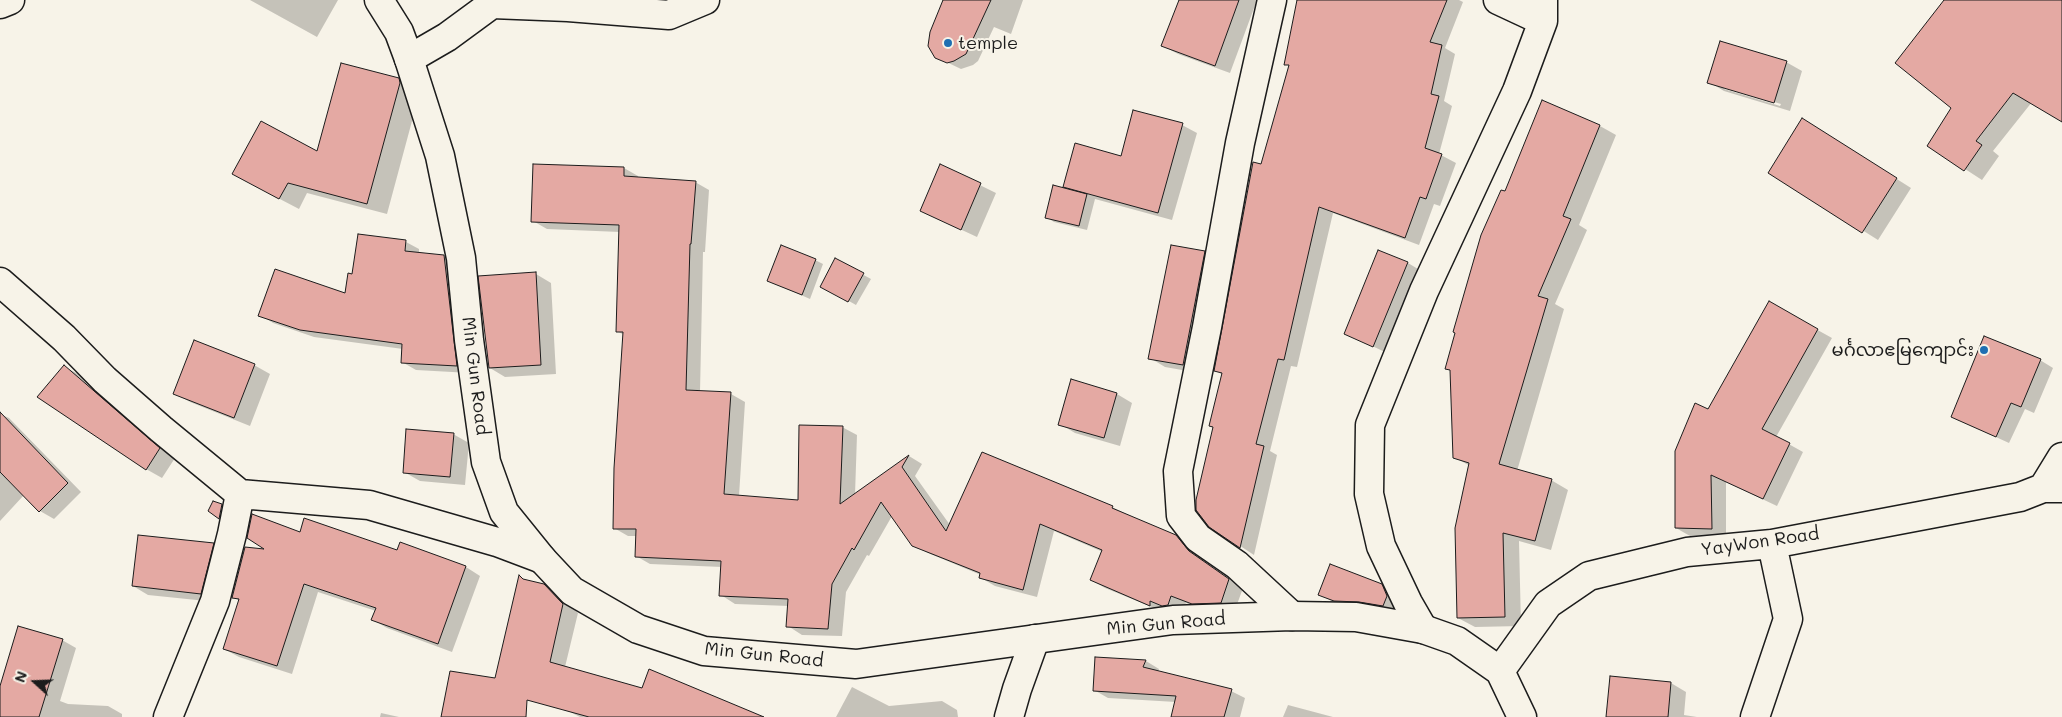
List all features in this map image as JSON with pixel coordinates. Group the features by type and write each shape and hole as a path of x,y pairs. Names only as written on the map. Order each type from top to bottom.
{"street":[{"path":"0,4 10,0"},
{"name":"Min Gun Road","path":"379,0 399,32 410,58 440,156 461,258 469,340 486,462 504,512 542,559 572,591 638,629 704,650 856,664 1173,620 1292,616 1356,617 1423,629 1457,642 1500,671"},
{"path":"410,58 447,37 493,2 670,15 705,0"},
{"path":"1272,0 1240,143 1207,327 1178,471 1181,516 1198,538 1237,565 1292,616"},
{"path":"1423,629 1408,603 1381,546 1370,494 1370,425 1424,291 1517,91 1543,10 1498,0"},
{"path":"0,282 64,338 105,380 240,494 369,505 497,542 542,559"},
{"path":"2053,488 2062,457"},
{"name":"YayWon Road","path":"1500,671 1548,604 1589,576 1687,552 1772,544 2020,497 2053,488"},
{"path":"168,717 215,601 240,494"},
{"path":"1755,717 1788,619 1772,544"},
{"path":"1009,717 1035,639"},
{"path":"1500,671 1522,717"}],"building":[{"path":"943,0 991,0 966,54 947,63 935,58 928,46 930,32"},
{"path":"1179,0 1239,0 1215,66 1161,46"},
{"path":"1297,0 1447,0 1430,42 1442,45 1431,94 1439,96 1425,148 1442,154 1426,199 1420,197 1405,238 1319,207 1284,360 1278,359 1256,444 1264,446 1240,548 1209,527 1196,510 1196,500 1213,427 1209,426 1222,373 1214,371 1253,162 1261,164 1289,65 1284,65"},
{"path":"1944,0 2062,0 2062,122 2013,93 1976,141 1982,145 1964,171 1927,146 1951,108 1895,63"},
{"path":"1720,41 1787,61 1774,103 1707,83"},
{"path":"341,63 399,78 400,83 367,204 288,183 279,199 232,174 261,121 317,151"},
{"path":"1542,100 1600,125 1563,216 1571,219 1538,296 1548,299 1499,464 1552,479 1535,541 1503,533 1505,617 1457,618 1455,528 1469,463 1453,458 1450,370 1445,369 1455,333 1453,332 1481,235 1501,190 1505,191"},
{"path":"1133,110 1183,123 1158,213 1063,187 1075,143 1121,156"},
{"path":"1802,118 1897,178 1862,233 1768,173"},
{"path":"533,164 624,167 624,176 696,181 690,244 686,390 731,392 724,494 798,500 799,425 843,426 840,504 909,455 902,467 946,531 982,452 1113,506 1112,508 1176,535 1189,551 1229,579 1221,603 1192,604 1171,596 1168,605 1162,606 1150,601 1150,606 1090,580 1102,550 1040,524 1023,590 979,578 980,573 912,546 881,502 832,584 828,629 786,627 788,599 719,596 721,561 635,557 636,529 613,529 614,468 623,332 616,332 619,225 531,222"},
{"path":"940,164 981,183 961,230 920,211"},
{"path":"1053,185 1087,194 1079,226 1045,218"},
{"path":"358,234 406,240 405,251 444,255 457,366 401,363 402,344 300,330 258,316 275,269 345,293 348,273 352,274"},
{"path":"781,245 816,259 802,295 767,281"},
{"path":"1171,245 1205,251 1183,365 1148,359"},
{"path":"1378,250 1408,262 1373,347 1344,334"},
{"path":"835,258 864,273 848,302 820,287"},
{"path":"536,272 541,365 489,368 478,276"},
{"path":"1769,301 1818,329 1762,429 1790,443 1763,499 1711,475 1712,529 1675,528 1675,451 1695,403 1708,409"},
{"path":"1984,336 2041,359 2021,407 2011,403 1996,437 1951,417"},
{"path":"194,340 255,364 234,418 173,394"},
{"path":"64,365 160,448 146,470 37,397"},
{"path":"1071,379 1117,393 1104,438 1058,425"},
{"path":"0,412 68,483 39,512 0,472"},
{"path":"406,429 454,433 450,477 403,473"},
{"path":"213,501 222,504 219,519 208,511"},
{"path":"252,514 300,532 304,518 397,550 400,542 466,566 438,644 371,620 376,608 304,584 277,666 223,649 239,599 232,598 245,547 264,549 247,538"},
{"path":"138,535 214,543 201,594 132,586"},
{"path":"1330,564 1382,584 1387,596 1383,606 1359,602 1334,601 1318,595"},
{"path":"519,575 523,579 544,584 563,604 550,662 642,688 649,669 764,717 589,717 527,700 526,717 441,717 450,671 495,678"},
{"path":"18,626 63,639 39,717 0,717 0,686"},
{"path":"1095,657 1146,660 1143,667 1232,689 1224,717 1171,717 1176,696 1093,691"},
{"path":"1610,676 1671,682 1668,717 1606,717"}],"place":[{"name":"temple","path":"948,43"},
{"name":"မင်္ဂလာဧမြကျောင်း","path":"1984,350"}]}
